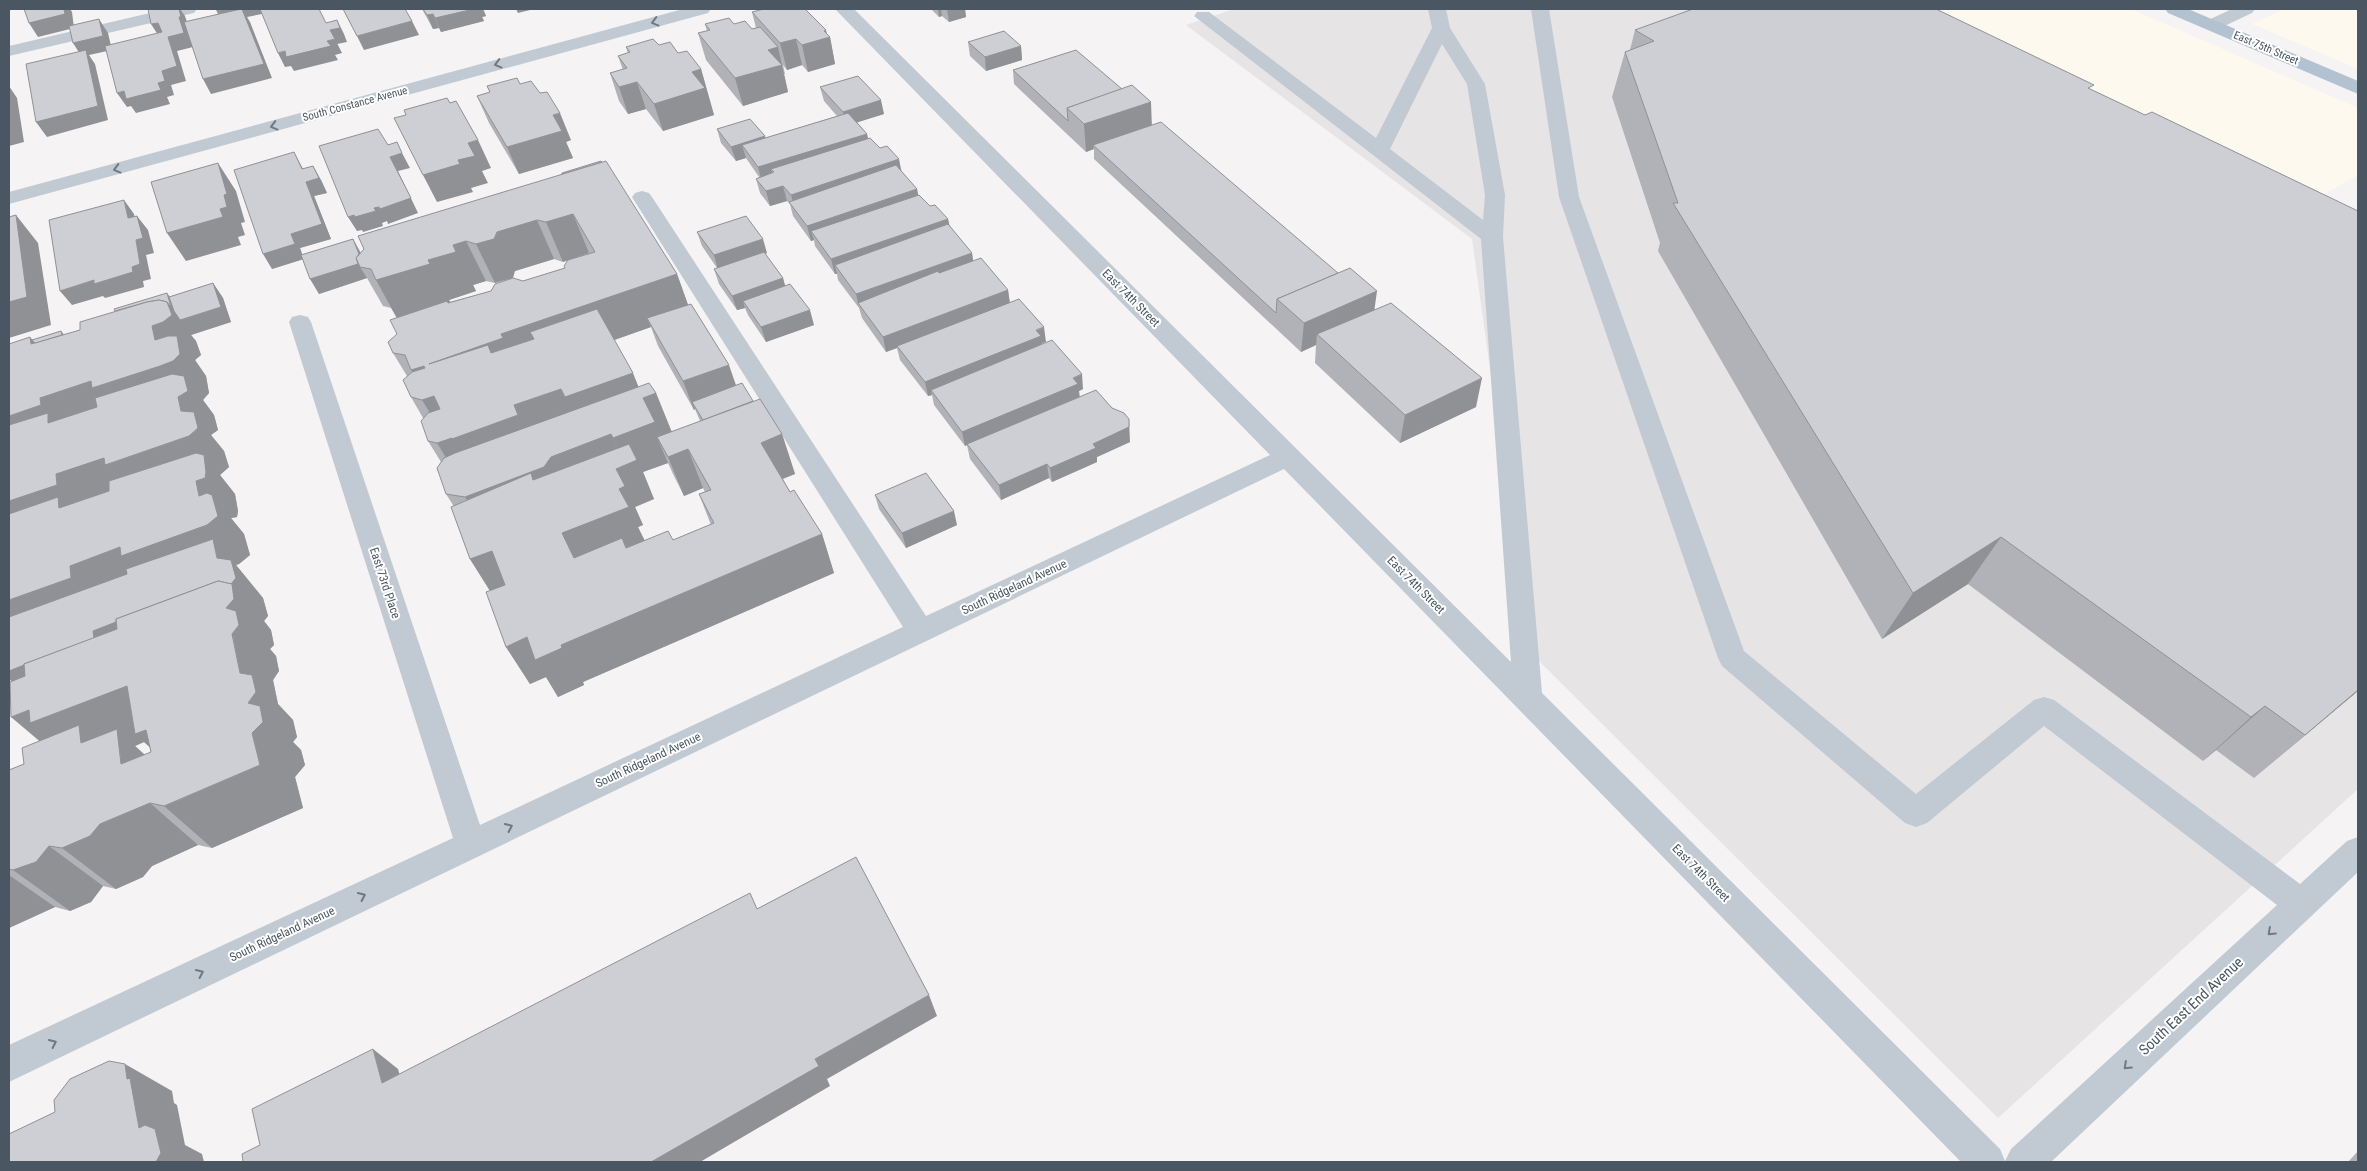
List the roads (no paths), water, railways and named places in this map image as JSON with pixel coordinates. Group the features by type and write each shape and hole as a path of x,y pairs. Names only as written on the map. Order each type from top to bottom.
{"main road":[{"name":"East 75th Street","path":"2174,9 2358,88"}],"street":[{"path":"9,51 188,9"},
{"name":"South Constance Avenue","path":"9,198 702,9"},
{"name":"East 74th Street","path":"844,9 1987,1162"},
{"path":"1225,9 1203,16 1492,237"},
{"path":"1437,9 1441,28 1476,84 1496,195 1492,237 1528,698"},
{"path":"1540,9 1570,197 1732,658 1916,814 2044,709 2301,904"},
{"path":"2212,25 2246,9"},
{"path":"1379,151 1441,28"},
{"path":"642,196 921,631"},
{"name":"East 73rd Place","path":"300,322 471,844"},
{"name":"South Ridgeland Avenue","path":"9,1064 1288,457"},
{"name":"South East End Avenue","path":"2024,1162 2301,904 2355,860"}]}
